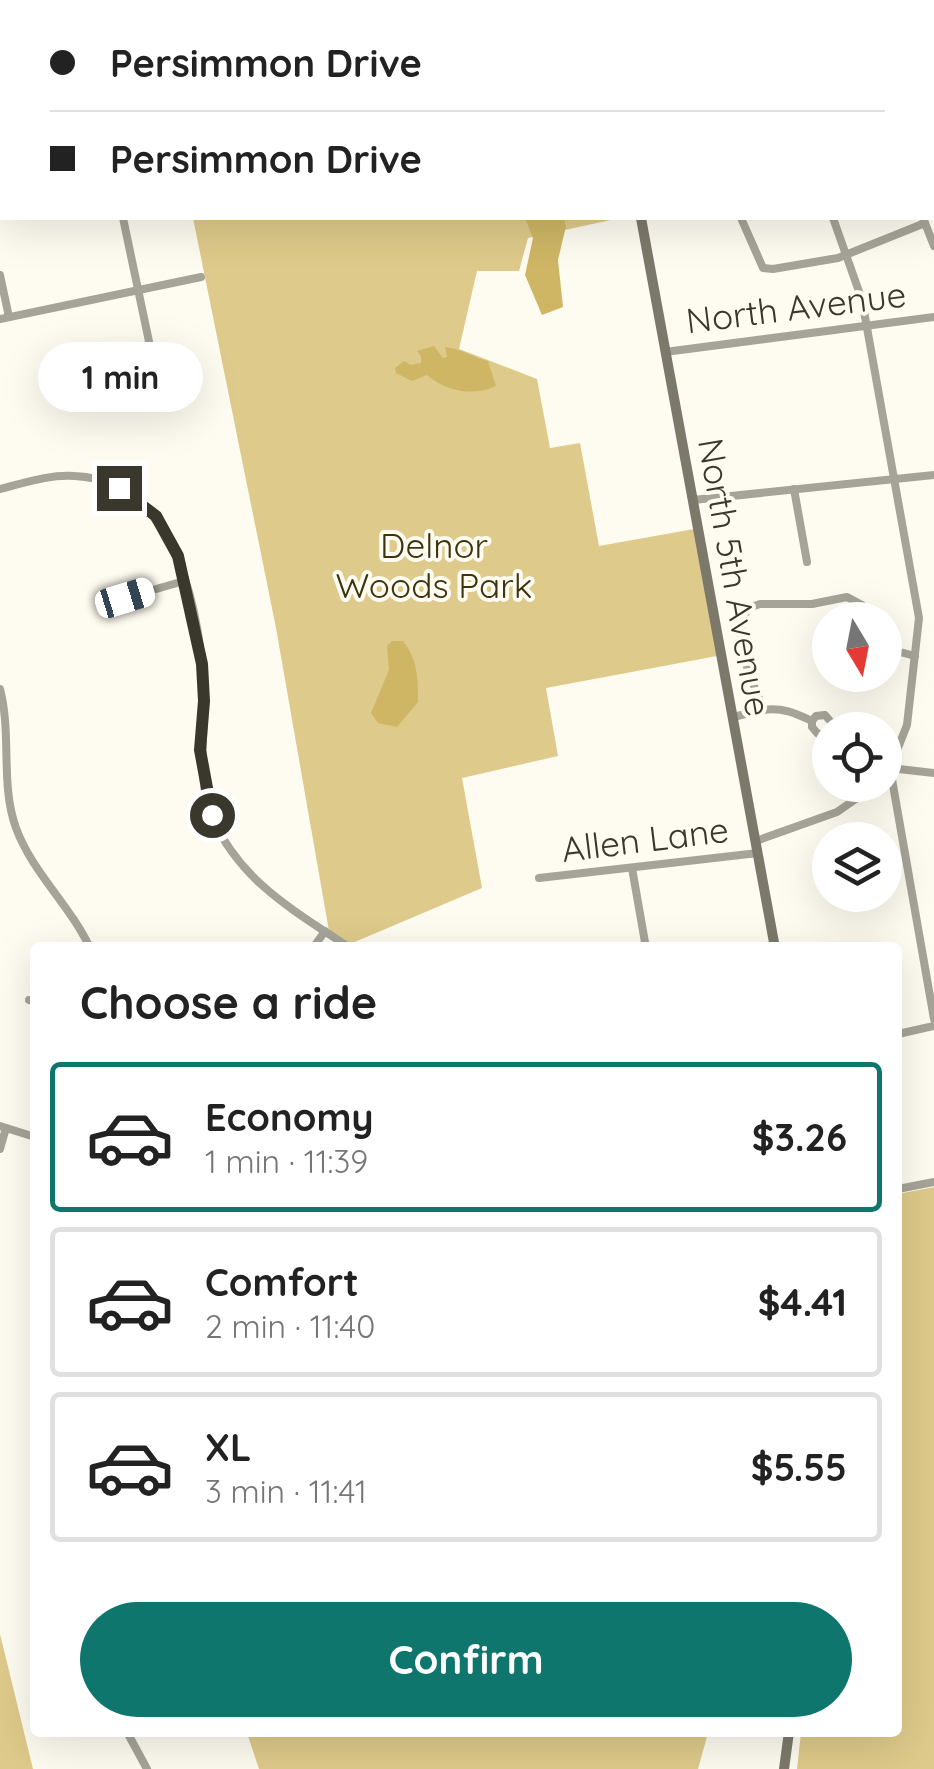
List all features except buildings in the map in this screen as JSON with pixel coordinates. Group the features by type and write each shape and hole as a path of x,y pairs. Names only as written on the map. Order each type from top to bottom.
{"main road":[{"name":"North 5th Avenue","path":"641,220 774,942"},
{"path":"784,1769 788,1737"}],"street":[{"path":"123,220 164,408"},
{"path":"742,220 762,268 838,258 924,220 934,246"},
{"path":"834,220 862,300 919,618 902,738"},
{"path":"0,275 4,318 201,277"},
{"name":"North Avenue","path":"666,352 934,317"},
{"path":"693,500 934,475"},
{"path":"0,489 76,476 119,488 156,516 172,543 184,581 202,664 200,750 212,815 224,840 260,886 341,942"},
{"path":"794,489 807,562"},
{"path":"125,598 184,581"},
{"path":"822,602 847,597 856,602"},
{"path":"763,710 740,641 742,620 748,608 760,604 812,604"},
{"path":"902,653 915,656"},
{"path":"0,690 6,715 7,788 15,826 87,942"},
{"path":"732,717 777,708 812,721"},
{"path":"902,772 934,773"},
{"name":"Allen Lane","path":"539,878 632,868 757,847 851,802"},
{"path":"893,802 934,1023 902,1033"},
{"path":"632,868 645,942"},
{"path":"317,942 324,930"},
{"path":"0,1149 3,1127 30,1135"},
{"path":"902,1188 934,1182"},
{"path":"130,1737 147,1769"}],"green space":[{"name":"Delnor Woods Park","path":"193,220 611,220 528,238 519,271 477,271 459,349 537,379 550,448 580,443 599,546 694,529 717,656 546,688 558,756 462,778 482,888 347,942 329,931 276,628"},
{"path":"934,1187 934,1769 797,1769 801,1737 902,1737 902,1193"},
{"path":"0,1634 33,1769 0,1769"},
{"path":"249,1737 707,1737 698,1769 259,1769"}],"shaded area":[{"path":"526,220 564,220 558,260 563,307 542,315 525,275 533,238"},
{"path":"434,346 443,358 447,357 445,347 488,361 496,386 460,391 427,375 412,381 396,373 395,368 404,361 411,365 421,363 417,351"},
{"path":"392,641 403,641 408,648 418,685 418,702 397,727 378,723 371,713 389,670 387,646"}],"route":[{"path":"119,488 156,516 178,556 202,664 200,750 212,815"}]}
